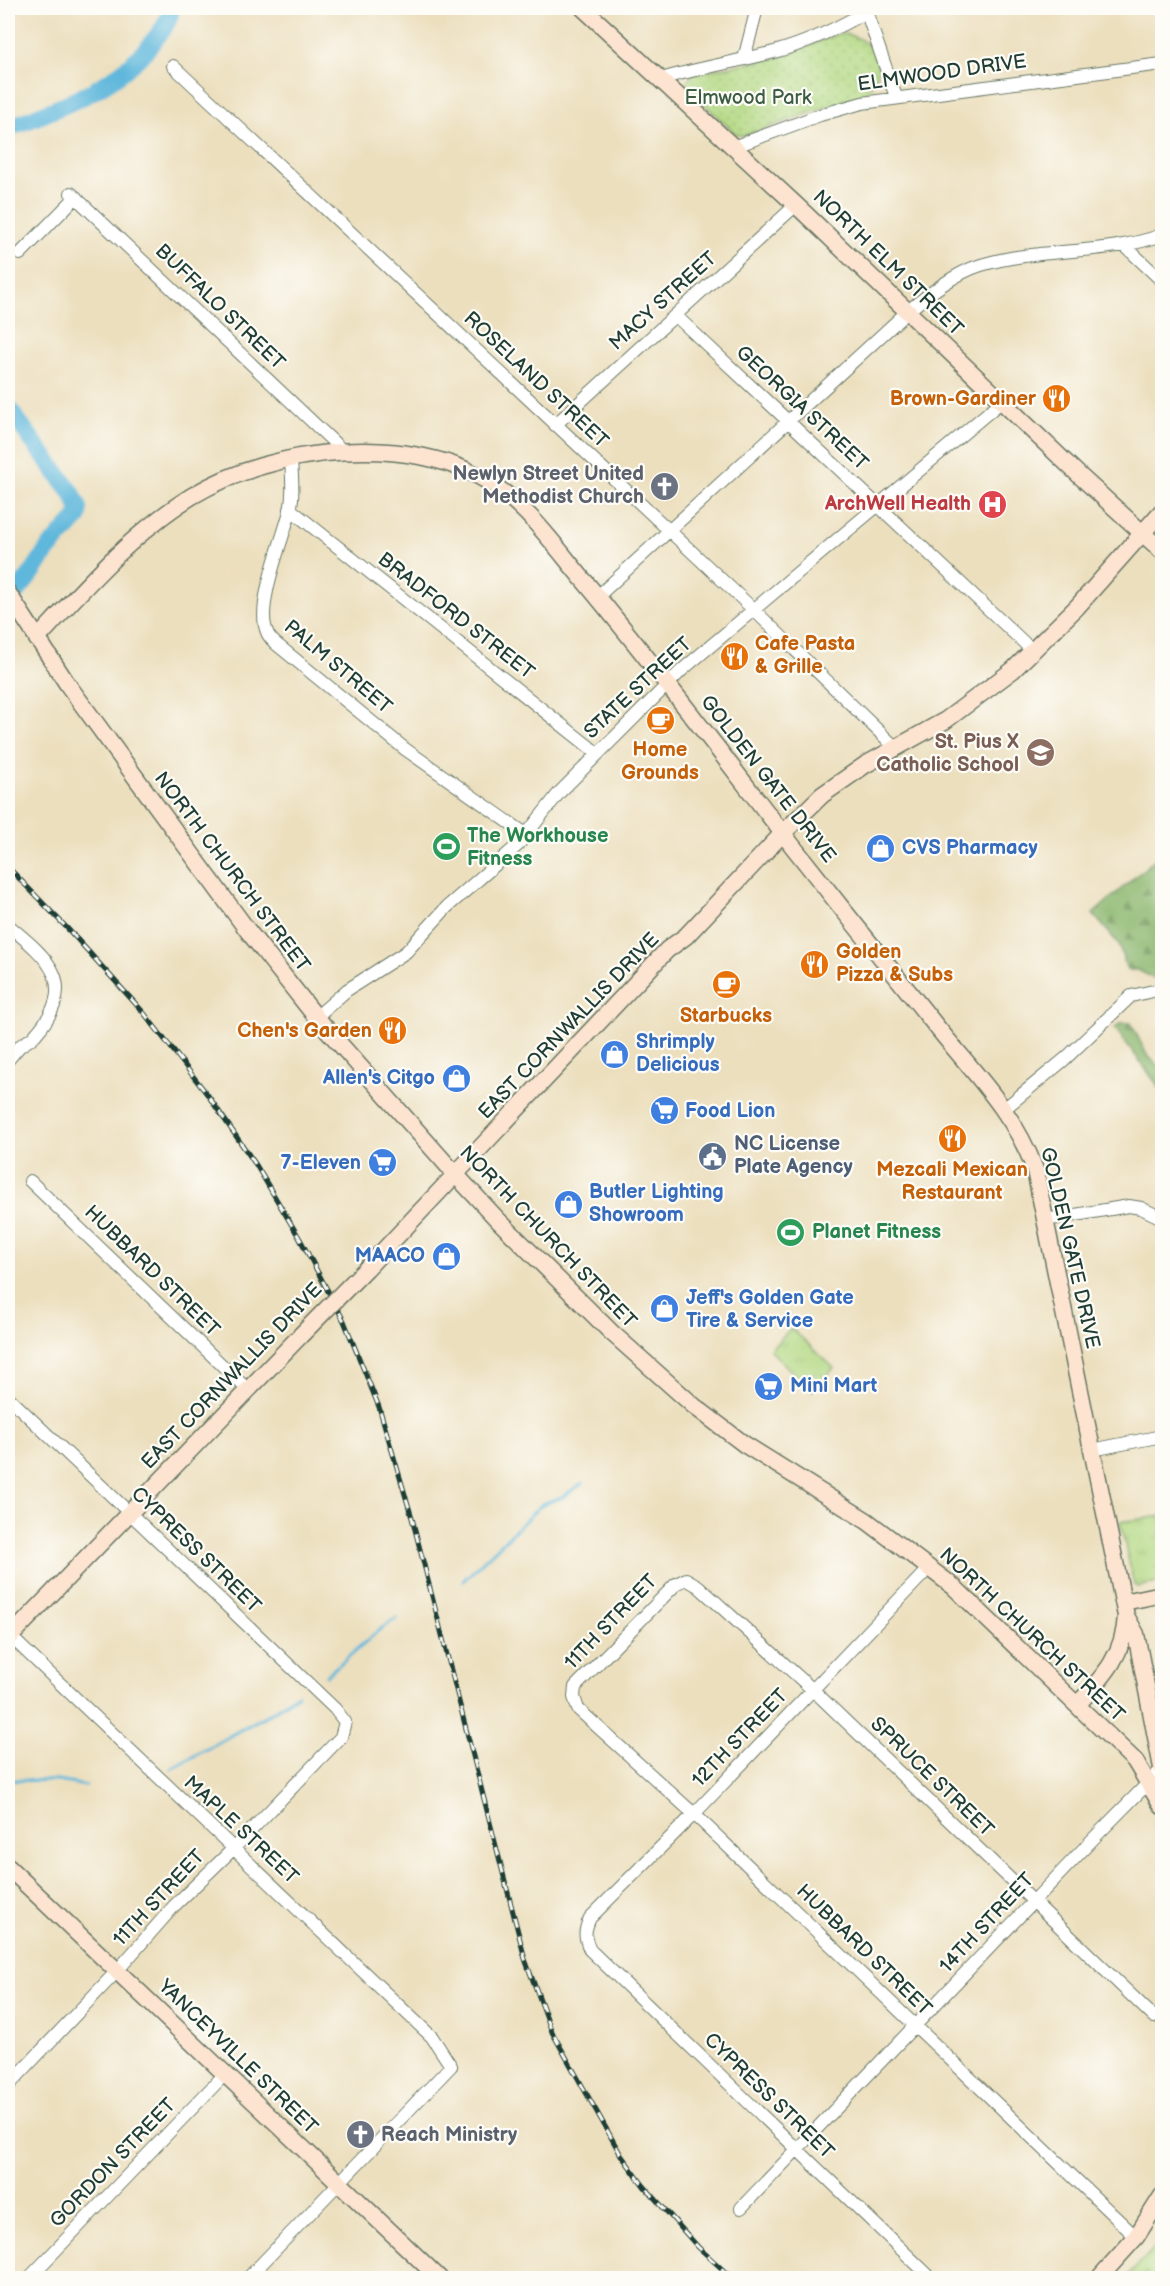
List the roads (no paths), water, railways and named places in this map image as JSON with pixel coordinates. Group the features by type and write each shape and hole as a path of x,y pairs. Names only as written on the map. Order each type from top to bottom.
{"main road":[{"name":"NORTH ELM STREET","path":"584,8 1162,551"},
{"name":"GOLDEN GATE DRIVE","path":"37,639 90,581 160,518 194,495 256,469 342,450 389,451 430,457 467,470 495,486 518,505 597,597 667,684 1004,1109 1022,1136 1035,1170 1125,1609 1136,1635 1162,1768"},
{"name":"EAST CORNWALLIS DRIVE","path":"8,1636 367,1268 668,950 686,936 783,833 822,795 848,775 968,705 1014,670 1077,607 1162,511"},
{"name":"NORTH CHURCH STREET","path":"8,593 37,639 179,840 316,1017 456,1175 573,1296 668,1385 728,1433 867,1521 954,1587 1135,1761 1150,1782 1162,1806"},
{"path":"1125,1609 1162,1594"},
{"name":"GOLDEN GATE DRIVE","path":"1077,1705 1115,1660 1123,1637 1125,1609"},
{"name":"YANCEYVILLE STREET","path":"8,1869 439,2278"},
{"path":"1099,2278 1136,2237 1162,2196"}],"street":[{"path":"744,59 757,8"},
{"path":"661,80 695,69 776,52 815,38 869,9 896,97"},
{"name":"ELMWOOD DRIVE","path":"733,147 820,115 862,103 1162,64"},
{"name":"ROSELAND STREET","path":"173,66 754,610 896,748"},
{"name":"BUFFALO STREET","path":"20,254 73,195 342,450"},
{"name":"MACY STREET","path":"555,425 796,205"},
{"path":"597,597 908,312 946,284 979,265 1018,256 1125,246 1162,235"},
{"path":"1125,246 1162,281"},
{"name":"GEORGIA STREET","path":"676,316 1033,651"},
{"name":"STATE STREET","path":"316,1017 347,990 374,971 401,957 447,907 527,835 548,806 597,753 667,684 1002,401"},
{"name":"PALM STREET","path":"291,460 290,509 264,602 264,621 267,633 275,643 405,749 527,835"},
{"name":"BRADFORD STREET","path":"290,509 597,753"},
{"path":"8,925 43,956 54,974 58,988 44,1023 34,1037 8,1060"},
{"path":"1004,1109 1065,1059 1131,996 1162,989"},
{"name":"HUBBARD STREET","path":"30,1181 248,1390"},
{"path":"1045,1220 1129,1206 1141,1208 1162,1218"},
{"name":"CYPRESS STREET","path":"8,1397 335,1709 345,1722 341,1737"},
{"path":"1092,1450 1162,1436"},
{"name":"12TH STREET","path":"585,1938 585,1930 590,1918 694,1814 930,1567"},
{"name":"SPRUCE STREET","path":"676,1584 686,1579 698,1586 813,1690 1154,2017"},
{"name":"11TH STREET","path":"575,1688 676,1584"},
{"name":"MAPLE STREET","path":"8,1636 425,2030 445,2056 451,2066 339,2183"},
{"name":"HUBBARD STREET","path":"575,1688 574,1698 578,1709 694,1814 1136,2237"},
{"name":"11TH STREET","path":"8,2085 117,1971 174,1906 233,1849 341,1737"},
{"name":"14TH STREET","path":"741,2208 1162,1768"},
{"name":"CYPRESS STREET","path":"585,1938 590,1950 931,2278"},
{"name":"GORDON STREET","path":"29,2278 225,2074"},
{"path":"248,2278 339,2183"}],"waterway":[{"path":"8,128 86,95 121,73 158,36 167,23 171,8"},
{"path":"8,408 72,493 79,508 79,516 48,549 8,603"},
{"path":"463,1581 542,1504 562,1497 583,1483"},
{"path":"326,1676 379,1630 397,1618"},
{"path":"171,1769 274,1711 298,1694"},
{"path":"8,1780 58,1781 86,1786"}],"railway":[{"path":"8,867 144,1013 207,1094 256,1165 300,1239 344,1321 379,1407 412,1518 525,1959 552,2032 621,2155 644,2186 698,2247 732,2278"}],"place":[{"name":"Brown-Gardiner","path":"1057,399"},
{"name":"Newlyn Street United Methodist Church","path":"665,486"},
{"name":"ArchWell Health","path":"992,504"},
{"name":"Cafe Pasta & Grille","path":"734,656"},
{"name":"Home Grounds","path":"660,720"},
{"name":"St. Pius X Catholic School","path":"1040,753"},
{"name":"The Workhouse Fitness","path":"446,847"},
{"name":"CVS Pharmacy","path":"881,848"},
{"name":"Golden Pizza & Subs","path":"815,964"},
{"name":"Starbucks","path":"726,985"},
{"name":"Chen's Garden","path":"393,1031"},
{"name":"Shrimply Delicious","path":"615,1054"},
{"name":"Allen's Citgo","path":"456,1078"},
{"name":"Food Lion","path":"664,1111"},
{"name":"Mezcali Mexican Restaurant","path":"952,1139"},
{"name":"NC License Plate Agency","path":"713,1156"},
{"name":"7-Eleven","path":"382,1163"},
{"name":"Butler Lighting Showroom","path":"568,1204"},
{"name":"Planet Fitness","path":"791,1232"},
{"name":"MAACO","path":"446,1256"},
{"name":"Jeff's Golden Gate Tire & Service","path":"665,1309"},
{"name":"Mini Mart","path":"769,1386"},
{"name":"Reach Ministry","path":"360,2135"}],"park label":[{"name":"Elmwood Park","path":"748,98"}]}
